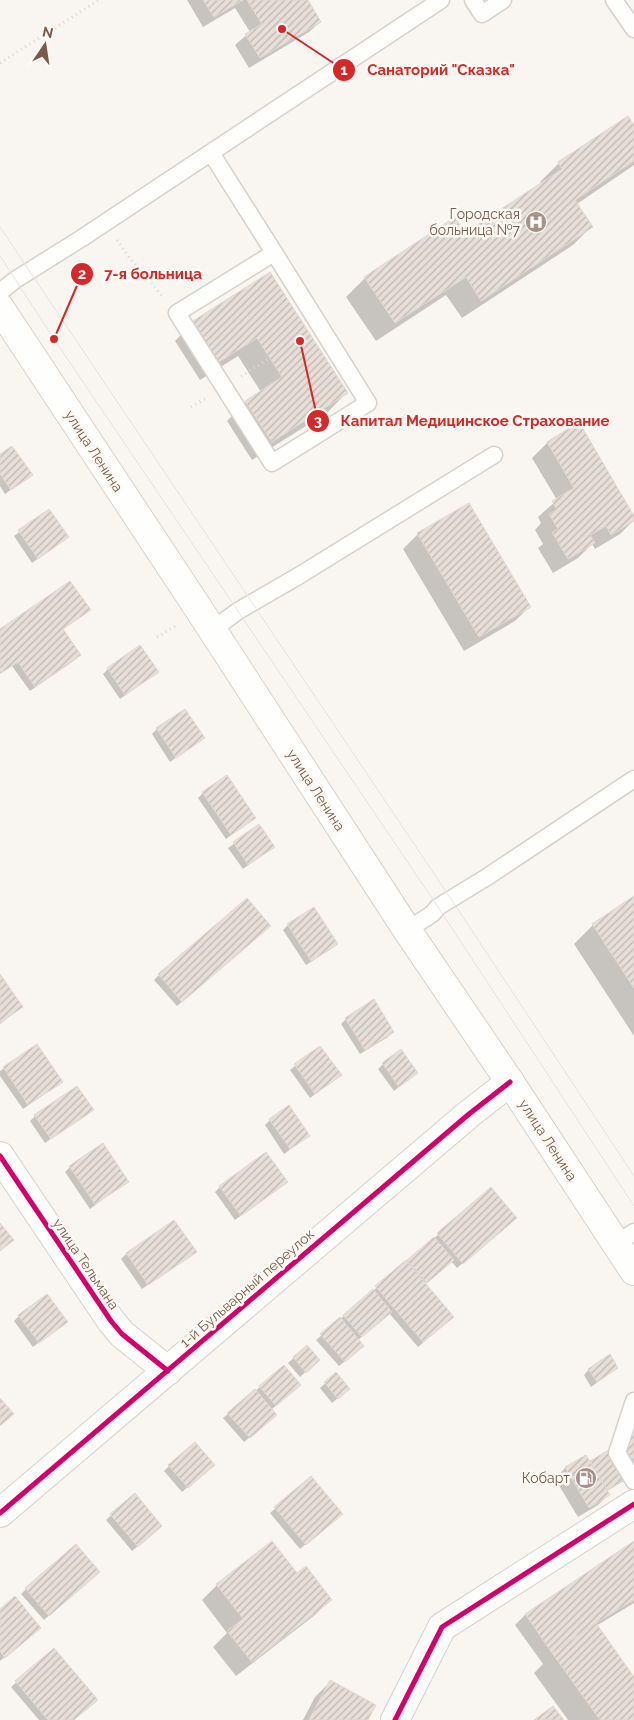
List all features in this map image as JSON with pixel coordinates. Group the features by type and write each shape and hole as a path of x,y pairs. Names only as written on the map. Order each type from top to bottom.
{"street":[{"name":"улица Ленина","path":"0,308 407,930 510,1082 625,1238 634,1271"},
{"name":"1-й Бульварный переулок","path":"0,1513 469,1114 510,1082"},
{"name":"улица Тельмана","path":"0,1156 111,1321 122,1334 168,1371"},
{"path":"396,1720 442,1627 634,1504"}],"lane":[{"path":"0,292 15,280 106,223 441,0"},
{"path":"473,0 482,14 503,0"},
{"path":"614,0 634,30"},
{"path":"211,153 274,253 368,403 272,463 178,313 274,253"},
{"path":"212,630 238,611 300,575 494,455"},
{"path":"407,930 432,914 438,907 487,877 634,779"},
{"path":"634,1401 617,1453 634,1481"}],"path":[{"path":"0,63 99,0"},
{"path":"106,223 128,256 178,313"}],"building":[{"path":"203,0 243,0 214,17"},
{"path":"247,0 308,0 321,22 260,58 245,34 262,24"},
{"name":"Городская больница №7","path":"628,116 634,125 634,161 575,200 593,227 481,301 466,277 395,323 364,277 455,217 465,233 562,169 558,162"},
{"path":"270,272 348,393 272,442 245,401 282,377 257,338 219,362 193,321"},
{"path":"579,422 634,516 634,521 611,535 606,526 590,535 595,543 568,559 552,532 558,529 549,514 557,510 552,501 574,488 547,442"},
{"path":"12,446 33,475 11,490 0,474 0,454"},
{"path":"469,503 531,607 479,637 417,533"},
{"path":"49,509 69,537 38,559 18,530"},
{"path":"70,581 91,610 63,629 81,655 35,687 18,662 1,673 0,629"},
{"path":"140,645 159,672 125,695 107,668"},
{"path":"185,709 205,738 176,758 156,728"},
{"path":"227,775 256,818 231,835 202,792"},
{"path":"259,824 275,847 248,865 233,842"},
{"path":"634,896 634,988 592,924"},
{"path":"247,898 271,926 182,1002 158,974"},
{"path":"314,907 338,944 311,961 287,924"},
{"path":"0,974 23,1007 0,1023"},
{"path":"374,999 394,1032 365,1050 345,1018"},
{"path":"37,1044 63,1082 28,1105 3,1067"},
{"path":"320,1046 342,1075 315,1094 294,1064"},
{"path":"401,1049 418,1073 399,1087 382,1063"},
{"path":"77,1086 94,1110 51,1139 34,1115"},
{"path":"289,1105 310,1136 290,1149 269,1119"},
{"path":"103,1143 129,1182 95,1204 69,1166"},
{"path":"266,1152 288,1182 241,1216 219,1186"},
{"path":"491,1187 517,1218 463,1264 437,1233"},
{"path":"174,1220 197,1252 148,1285 126,1253"},
{"path":"0,1223 14,1240 0,1251"},
{"path":"434,1237 454,1260 427,1283 407,1260"},
{"path":"406,1260 454,1317 423,1342 375,1286"},
{"path":"373,1289 392,1312 362,1337 343,1315"},
{"path":"47,1294 68,1322 39,1343 18,1315"},
{"path":"340,1317 364,1346 345,1362 320,1334"},
{"path":"307,1345 320,1360 306,1373 293,1357"},
{"path":"610,1354 618,1368 597,1382 588,1369"},
{"path":"284,1365 301,1385 276,1406 259,1386"},
{"path":"336,1372 350,1389 338,1399 324,1382"},
{"path":"255,1389 277,1415 250,1438 227,1413"},
{"path":"0,1398 14,1414 0,1426"},
{"path":"634,1435 634,1474 607,1490 590,1461"},
{"path":"195,1442 215,1465 188,1488 168,1465"},
{"name":"Кобарт","path":"586,1455 610,1495 589,1508 565,1467"},
{"path":"311,1476 343,1514 306,1545 274,1507"},
{"path":"135,1493 162,1526 138,1547 110,1514"},
{"path":"272,1541 297,1573 306,1566 332,1600 252,1662 227,1631 243,1619 216,1584"},
{"path":"634,1541 634,1600 552,1653 525,1614"},
{"path":"76,1544 100,1572 49,1616 25,1588"},
{"path":"15,1596 41,1628 5,1658 0,1651 0,1609"},
{"path":"596,1623 634,1677 634,1720 600,1720 552,1653"},
{"path":"54,1648 98,1700 74,1720 48,1720 15,1681"},
{"path":"330,1680 376,1705 368,1720 309,1720"},
{"path":"553,1706 564,1720 534,1720"}],"tram line":[{"path":"0,227 451,899 634,1176"},
{"path":"0,256 54,339 438,907 634,1206"}],"cycle path":[{"path":"0,1513 469,1114 510,1082"},
{"path":"0,1156 111,1321 122,1334 168,1371"},
{"path":"395,1720 442,1627 634,1504"}],"place":[{"name":"Санаторий \"Сказка\"","path":"282,29"},
{"name":"Городская больница №7","path":"536,222"},
{"name":"7-я больница","path":"54,339"},
{"name":"Капитал Медицинское Страхование","path":"300,341"},
{"name":"Кобарт","path":"586,1478"}]}
